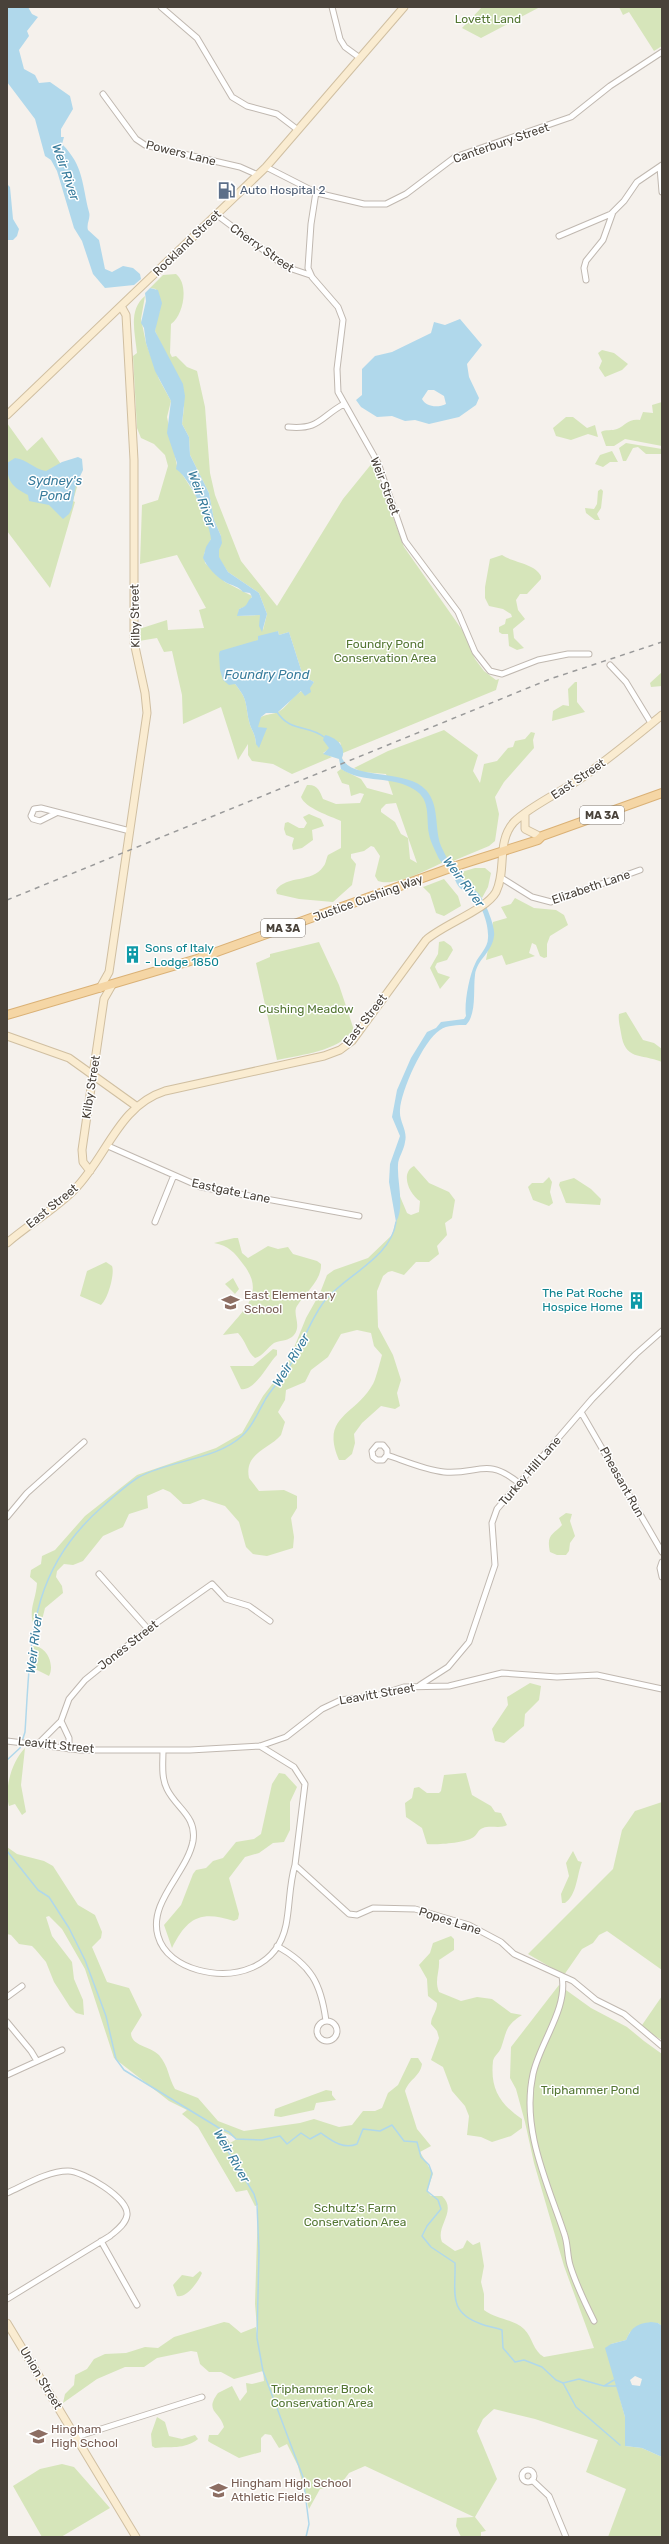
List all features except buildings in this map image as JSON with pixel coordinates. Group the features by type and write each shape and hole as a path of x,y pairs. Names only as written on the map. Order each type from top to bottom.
{"main road":[{"name":"Rockland Street","path":"7,415 266,167 404,7"},
{"name":"Kilby Street","path":"98,989 109,972 147,710 134,642 134,445 126,315 121,306"},
{"name":"East Street","path":"7,1243 62,1201 90,1171 108,1146 124,1119 136,1106 165,1091 324,1056 343,1049 357,1034 426,940 441,928 490,900 496,892 500,877 503,849 510,828 525,814 598,766 662,715"},
{"name":"Justice Cushing Way","path":"7,1015 115,984 239,944 451,868 473,856 538,840 539,836 662,793"},
{"path":"525,814 525,829 539,836"},
{"path":"109,972 115,984"},
{"name":"Kilby Street","path":"90,1171 83,1164 81,1153 94,1077 104,999 115,984"},
{"path":"98,989 104,999"},
{"path":"7,1036 69,1058 136,1106"},
{"name":"Union Street","path":"7,2323 136,2537"}],"street":[{"path":"162,7 197,38 232,97 247,106 273,112 298,130"},
{"path":"332,7 342,42 360,58"},
{"name":"Canterbury Street","path":"266,167 316,192 364,204 376,205 389,202 410,191 455,157 568,119 610,86 662,52"},
{"name":"Powers Lane","path":"103,94 142,143 186,156 240,167 258,175"},
{"path":"661,166 662,192"},
{"path":"586,280 584,264 605,237 613,212 637,182 661,166"},
{"path":"310,275 310,236 316,192"},
{"path":"559,236 613,212"},
{"name":"Cherry Street","path":"217,215 286,268 310,275"},
{"name":"Weir Street","path":"310,275 335,303 342,316 343,326 337,378 338,392 378,463 405,541 458,612 475,652 485,667 493,672 502,674 538,660 568,654 589,654"},
{"path":"288,427 306,428 316,425 344,404"},
{"path":"610,665 626,682 652,723"},
{"path":"56,813 130,831"},
{"name":"Elizabeth Lane","path":"500,877 532,897 551,902 640,870"},
{"name":"Eastgate Lane","path":"108,1146 201,1186 359,1216"},
{"path":"155,1222 174,1175"},
{"name":"Turkey Hill Lane","path":"420,1686 434,1678 454,1661 469,1642 495,1565 492,1526 494,1515 581,1412 632,1358 662,1331"},
{"name":"Pheasant Run","path":"581,1412 662,1552"},
{"path":"7,1517 27,1493 84,1442"},
{"path":"387,1455 444,1472 488,1468 504,1473 520,1484"},
{"path":"662,1562 660,1572 662,1576"},
{"path":"99,1574 148,1629"},
{"name":"Jones Street","path":"38,1744 61,1721 69,1699 80,1684 148,1629 212,1584 226,1599 249,1606 270,1622"},
{"name":"Leavitt Street","path":"7,1741 69,1749 163,1750 260,1746 286,1737 335,1701 379,1695 404,1687 453,1685 495,1674 509,1673 557,1677 597,1675 662,1689"},
{"path":"434,1678 437,1686"},
{"path":"61,1721 69,1738 69,1749"},
{"path":"163,1750 165,1786 187,1814 193,1834 191,1848 158,1914 156,1928 162,1947 172,1958 186,1966 199,1970 231,1974 247,1970 259,1963 277,1946 286,1925 290,1883 295,1865 305,1784 303,1778 294,1767 260,1746"},
{"name":"Popes Lane","path":"295,1865 351,1915 359,1914 373,1908 426,1911 477,1929 501,1942 514,1954 562,1976 573,1982 596,2000 624,2014 662,2046"},
{"path":"277,1946 296,1957 311,1974 321,1992 326,2021"},
{"path":"562,1976 562,1997 533,2074 530,2098 532,2122 544,2177 565,2235 570,2265 576,2285 594,2321"},
{"path":"7,1997 22,1986"},
{"path":"7,2022 32,2051 37,2061"},
{"path":"7,2075 62,2050"},
{"path":"7,2193 56,2173 70,2171 81,2174 114,2195 126,2209 127,2215 123,2223 101,2242 7,2299"},
{"path":"101,2242 137,2305"},
{"path":"76,2437 202,2397"},
{"path":"532,2480 549,2496 566,2537"}],"green space":[{"name":"Lovett Land","path":"482,7 540,7 481,38 462,28"},
{"path":"619,7 662,7 662,46 654,51 629,12 623,15"},
{"name":"Foundry Pond Conservation Area","path":"176,274 183,285 184,292 182,307 179,314 171,324 170,353 172,357 176,356 187,367 197,371 205,407 210,473 215,495 241,561 277,606 343,499 373,462 404,547 465,634 475,659 484,671 496,680 499,679 496,690 343,753 340,742 323,753 332,757 292,774 273,764 252,761 248,755 248,744 238,760 221,707 183,724 182,695 172,651 164,652 157,638 139,641 139,629 167,620 168,630 204,628 199,610 206,608 177,555 140,564 142,505 158,500 168,466 165,455 154,444 141,438 137,428 133,356 137,353 134,315 136,308 145,296 141,319 146,343 159,379 171,401 167,417 177,466 203,507 211,534 211,539 204,554 205,563 225,582 252,596 247,606 239,609 238,616 260,615 263,630 267,614 259,593 228,572 218,557 221,536 214,520 209,493 190,455 189,437 182,424 184,407 167,356 155,331 157,315 160,311 156,289 150,288 163,275","holes":["278,631 279,635 289,632 303,676 314,682 310,687 296,695 281,711 259,719 258,727 260,728 256,744 245,701 235,684 258,640"]},
{"path":"602,350 614,353 628,364 622,370 605,377 599,368 602,361 598,353"},
{"path":"662,402 662,446 625,439 614,446 606,446 601,432 617,429 633,420 640,420 643,412 653,413 652,405"},
{"path":"566,417 573,417 587,428 595,425 598,437 588,434 571,440 556,436 553,428"},
{"path":"7,423 27,451 42,437 77,487 73,501 75,502 50,588 7,531"},
{"path":"626,443 662,449 662,454 646,454 638,447 633,448 626,461 623,461 619,448"},
{"path":"612,451 618,462 610,462 603,467 595,464 600,455"},
{"path":"601,489 603,491 601,508 597,514 600,520 595,520 586,513 585,508 594,509 597,504 598,491"},
{"path":"502,555 534,568 541,576 541,579 527,594 520,594 516,600 518,610 525,619 513,629 514,638 524,648 517,650 509,646 508,634 502,634 499,632 499,627 505,624 506,619 512,617 511,614 503,609 489,606 485,598 485,587 490,559"},
{"path":"662,672 662,686 651,687 650,683"},
{"path":"575,682 577,682 577,702 585,712 552,721 553,711 563,705 569,706 568,689"},
{"path":"444,730 478,755 473,771 480,783 484,764 497,761 508,748 513,747 515,741 525,739 531,732 535,733 533,740 534,748 504,782 495,797 499,814 495,841 489,846 453,861 448,860 404,879 395,882 386,882 378,881 375,876 380,856 374,847 371,846 364,851 351,854 351,858 356,864 352,885 333,902 299,899 277,894 276,890 286,882 313,875 318,872 324,866 328,855 341,848 341,821 318,811 303,801 301,797 307,785 316,787 320,791 323,799 336,804 360,803 364,794 360,793 351,796 349,785 342,783 337,772 341,769 361,779 367,788 393,795 386,774 362,772 354,768 388,751","holes":["396,803 417,863 410,859 408,838 401,834 395,822 381,812 381,809 386,804"]},
{"path":"309,814 321,819 324,826 312,830 313,840 302,848 293,850 292,845 294,838 286,835 284,829 285,823 288,822 299,828 304,828 307,823 303,817"},
{"path":"475,868 485,868 491,873 488,887 482,898 458,873"},
{"path":"444,879 458,896 461,906 444,916 436,913 430,894 423,887"},
{"path":"515,898 534,908 556,910 564,915 568,925 550,936 547,944 547,957 544,958 540,956 536,945 532,943 529,953 535,956 506,965 502,955 486,960 493,922 507,918 501,907 511,904"},
{"path":"444,941 451,946 453,950 447,960 437,963 435,967 438,973 450,977 440,989 430,968 438,954 439,942"},
{"name":"Cushing Meadow","path":"319,942 339,985 354,1030 347,1037 329,1048 277,1060 256,963 270,957 270,954"},
{"path":"626,1012 643,1040 654,1043 662,1049 662,1062 635,1055 626,1048 621,1033 619,1014"},
{"path":"414,1166 429,1183 449,1192 455,1200 452,1218 445,1223 447,1235 437,1246 439,1254 429,1262 416,1262 404,1275 392,1271 388,1272 383,1276 377,1291 378,1327 393,1355 401,1380 397,1393 400,1406 395,1409 381,1406 362,1423 354,1434 355,1443 352,1454 345,1460 339,1460 334,1445 334,1434 337,1425 342,1418 366,1395 373,1384 382,1355 374,1346 371,1333 357,1330 341,1334 328,1357 311,1370 305,1382 286,1390 285,1400 278,1412 285,1422 281,1435 258,1453 250,1463 248,1470 249,1478 259,1491 284,1490 297,1496 297,1508 291,1518 294,1537 293,1548 267,1556 253,1554 246,1547 239,1522 225,1506 203,1499 190,1504 183,1504 170,1492 163,1489 147,1496 148,1508 129,1514 123,1527 103,1536 83,1561 73,1565 64,1564 57,1571 56,1577 62,1586 63,1593 45,1608 42,1620 35,1628 32,1611 37,1583 30,1577 31,1570 41,1564 42,1556 55,1550 85,1516 137,1475 216,1448 242,1433 263,1396 287,1365 306,1318 320,1293 327,1275 334,1270 368,1258 392,1235 400,1207 399,1194 407,1213 411,1215 419,1212 420,1201 412,1194 407,1178 407,1173"},
{"path":"549,1177 552,1182 550,1192 553,1203 549,1206 533,1200 528,1187 532,1183 543,1183"},
{"path":"574,1178 591,1189 601,1199 600,1205 566,1203 559,1185 560,1182"},
{"path":"238,1238 242,1253 248,1258 268,1246 278,1249 288,1247 293,1254 317,1261 321,1264 321,1270 316,1281 297,1306 297,1327 294,1335 274,1343 255,1358 252,1356 238,1333 223,1335 244,1310 252,1293 253,1284 250,1275 237,1256 224,1246 214,1243"},
{"path":"106,1262 112,1266 113,1275 106,1298 101,1305 80,1296 87,1271"},
{"path":"233,1278 239,1289 235,1294 225,1284"},
{"path":"273,1349 277,1350 277,1355 261,1376 251,1386 246,1389 241,1389 230,1366 253,1366"},
{"path":"566,1513 572,1514 570,1521 575,1536 570,1543 569,1551 566,1555 557,1555 550,1552 549,1542 551,1536 562,1525 559,1518"},
{"path":"32,1646 46,1652 51,1667 49,1676 35,1669 30,1669"},
{"path":"530,1683 541,1686 539,1700 525,1714 524,1726 504,1743 495,1741 492,1729 508,1705 507,1697"},
{"path":"25,1748 21,1785 26,1812 22,1815 15,1804 9,1806 8,1783 16,1760"},
{"path":"279,1773 285,1774 297,1787 290,1802 290,1830 284,1842 273,1843 259,1853 245,1857 229,1878 239,1914 238,1919 234,1921 212,1916 196,1919 189,1923 183,1930 172,1948 164,1925 181,1905 193,1874 196,1870 206,1868 213,1861 223,1858 236,1842 254,1839 261,1834 272,1784"},
{"path":"466,1773 472,1795 491,1806 495,1812 501,1813 507,1825 502,1827 483,1828 474,1837 468,1840 443,1844 427,1844 422,1828 406,1817 405,1803 412,1798 414,1788 419,1787 427,1793 439,1793 441,1791 444,1775"},
{"path":"662,1802 662,1970 607,1931 599,1935 593,1943 582,1949 564,1975 528,1954 613,1869 622,1830 635,1811"},
{"path":"7,1847 17,1854 44,1861 53,1866 78,1905 95,1915 102,1932 101,1938 92,1947 107,1982 129,1988 142,2015 131,2033 134,2041 159,2055 165,2064 175,2089 198,2098 218,2121 244,2131 300,2123 314,2119 339,2127 352,2125 363,2111 375,2111 382,2108 388,2093 398,2085 411,2058 418,2058 422,2064 421,2068 405,2091 417,2129 431,2146 420,2152 433,2174 427,2191 431,2196 442,2196 448,2207 441,2230 442,2242 455,2251 463,2248 467,2240 473,2245 480,2242 484,2266 481,2282 484,2294 484,2310 515,2323 524,2329 535,2348 544,2357 594,2348 564,2266 534,2163 516,2089 510,2078 511,2047 559,1985 591,2008 627,2027 662,2054 662,2326 658,2323 630,2332 626,2340 611,2344 611,2365 625,2417 625,2446 642,2448 662,2457 662,2537 608,2537 626,2489 586,2472 598,2440 535,2419 494,2409 483,2419 477,2431 497,2479 475,2517 486,2531 481,2532 481,2537 461,2537 456,2526 457,2518 474,2517 365,2466 349,2473 340,2485 320,2489 309,2509 298,2466 287,2444 279,2448 271,2435 265,2434 261,2438 261,2452 239,2458 208,2441 209,2435 218,2435 224,2427 214,2411 212,2404 218,2393 232,2386 240,2401 247,2392 246,2383 252,2384 264,2381 263,2371 234,2379 221,2372 209,2372 200,2364 197,2352 191,2351 157,2358 144,2367 125,2367 97,2379 63,2403 65,2394 74,2385 75,2375 87,2369 94,2359 105,2354 126,2353 145,2347 158,2348 174,2337 224,2322 229,2323 241,2333 256,2327 258,2340 255,2304 258,2205 255,2206 247,2190 236,2192 198,2127 182,2114 187,2110 169,2101 114,2058 85,1969 62,1929 49,1916 46,1917 52,1936 72,1962 74,1979 83,2000 84,2015 76,2013 70,2007 54,1982 46,1962 35,1949 32,1946 19,1944 11,1935 7,1934","holes":["222,2131 237,2139 230,2143"]},
{"path":"573,1851 578,1861 582,1862 572,1895 565,1903 562,1903 561,1894 569,1876 566,1863"},
{"path":"451,1936 454,1939 454,1950 439,1960 437,1984 439,1992 461,2001 477,1997 492,1999 511,2013 522,2015 512,2022 507,2029 501,2048 493,2061 492,2071 495,2088 498,2095 508,2108 522,2119 522,2128 511,2136 492,2142 481,2137 467,2135 469,2116 465,2106 452,2091 443,2067 431,2060 439,2038 437,2031 431,2024 437,2003 428,1996 427,1979 419,1965 430,1953 433,1943"},
{"path":"662,1996 662,2040 640,2028"},
{"path":"326,2090 332,2091 332,2095 336,2100 316,2103 314,2110 281,2117 274,2116 275,2109"},
{"path":"200,2271 202,2273 192,2289 184,2295 177,2296 173,2285 182,2275 193,2277"},
{"path":"157,2417 165,2422 169,2436 182,2439 195,2435 198,2439 187,2445 155,2448 152,2446 151,2434"},
{"path":"62,2464 74,2467 110,2508 61,2537 42,2537 13,2486 40,2469"}],"water":[{"path":"7,7 28,7 32,14 38,17 27,31 29,36 19,50 24,69 35,75 39,83 50,82 70,96 73,109 61,129 61,137 64,137 62,144 75,160 81,176 89,214 88,230 99,240 105,269 112,272 123,266 133,268 140,274 141,279 134,285 105,288 93,274 82,241 74,228 57,171 51,160 45,156 35,119 7,82"},
{"path":"7,184 10,187 13,219 19,229 17,236 13,240 7,240"},
{"path":"150,288 158,290 162,303 155,331 183,384 185,396 182,424 189,437 190,455 209,493 214,520 221,536 222,543 219,550 219,557 228,572 259,593 267,614 262,632 259,626 260,615 237,616 239,609 246,605 252,597 250,593 243,592 220,578 210,569 203,558 206,547 211,539 210,531 193,491 182,474 176,469 177,463 167,433 171,401 155,371 146,343 144,328 141,323 146,301 145,293"},
{"path":"460,319 482,345 467,364 469,377 479,398 476,405 459,417 429,424 415,420 405,421 392,416 377,417 361,407 356,400 362,395 362,369 375,356 392,352 431,333 434,322 445,325","holes":["428,390 434,390 444,396 446,404 432,406 424,402 422,399"]},
{"name":"Sydney's Pond","path":"78,457 82,459 83,470 76,485 72,508 69,514 63,519 49,505 29,501 28,495 14,486 9,479 7,463 15,458 46,471 62,462"},
{"name":"Foundry Pond","path":"278,631 279,635 289,632 303,676 314,682 310,688 311,692 305,696 301,691 277,713 266,713 261,717 258,727 267,728 259,748 256,744 242,694 235,684 229,685 223,680 220,670 219,654 220,651 258,640 258,636"},
{"path":"325,735 333,738 339,743 343,750 342,758 348,765 357,770 406,779 417,783 426,790 435,810 441,846 454,870 480,896 489,913 494,932 493,942 476,969 472,1015 466,1025 443,1028 433,1036 420,1055 404,1091 400,1114 406,1138 398,1162 400,1209 396,1222 389,1182 390,1164 400,1136 392,1117 397,1090 411,1058 427,1032 436,1028 441,1022 464,1019 466,1016 466,997 469,983 475,964 488,942 488,933 484,915 479,904 471,895 460,888 451,872 440,861 431,843 426,804 420,794 406,785 397,782 350,774 341,769 339,759 323,754 329,748 323,740"},
{"path":"646,2323 658,2323 662,2326 662,2457 642,2448 625,2446 625,2417 605,2348 611,2344 626,2340 630,2332 635,2327","holes":["635,2376 642,2379 640,2386 632,2385 630,2380"]}],"waterway":[{"name":"Weir River","path":"277,712 282,719 288,723 318,733 324,737"},
{"name":"Weir River","path":"7,1760 20,1748 25,1732 32,1638 38,1610 47,1583 60,1557 78,1532 124,1487 139,1477 151,1471 219,1450 242,1436 252,1424 269,1393 288,1369 313,1319 323,1303 342,1284 376,1257 392,1235 396,1222"},
{"name":"Weir River","path":"7,1851 38,1890 49,1897 69,1928 85,1960 106,2016 116,2059 124,2070 219,2128 220,2138 254,2194 257,2204 259,2252 257,2338 263,2371 303,2477 309,2524 306,2537"},
{"path":"219,2128 229,2132 236,2139 262,2140 280,2136 287,2144 301,2133 310,2139 321,2133 329,2139 342,2145 352,2146 357,2144 363,2129 380,2131 392,2125 404,2141 417,2142 421,2157 429,2165 432,2173 427,2191 438,2200 441,2209 427,2226 422,2236 431,2247 455,2263 456,2300 458,2307 463,2313 470,2319 481,2324 502,2330 503,2348 515,2362 524,2360 542,2367 556,2380 563,2383 579,2379 604,2386 614,2380"},
{"path":"563,2383 576,2407 620,2445"},
{"path":"604,2386 618,2386"}],"railway":[{"path":"7,900 550,679 662,642"}],"place":[{"name":"Auto Hospital 2","path":"227,190"},
{"name":"Sons of Italy - Lodge 1850","path":"132,955"},
{"name":"The Pat Roche Hospice Home","path":"636,1300"},
{"name":"East Elementary School","path":"231,1302"},
{"name":"Hingham High School","path":"38,2436"},
{"name":"Hingham High School Athletic Fields","path":"218,2490"}],"park label":[{"name":"Triphammer Pond","path":"590,2090"},
{"name":"Schultz's Farm Conservation Area","path":"355,2215"},
{"name":"Triphammer Brook Conservation Area","path":"322,2396"}]}
